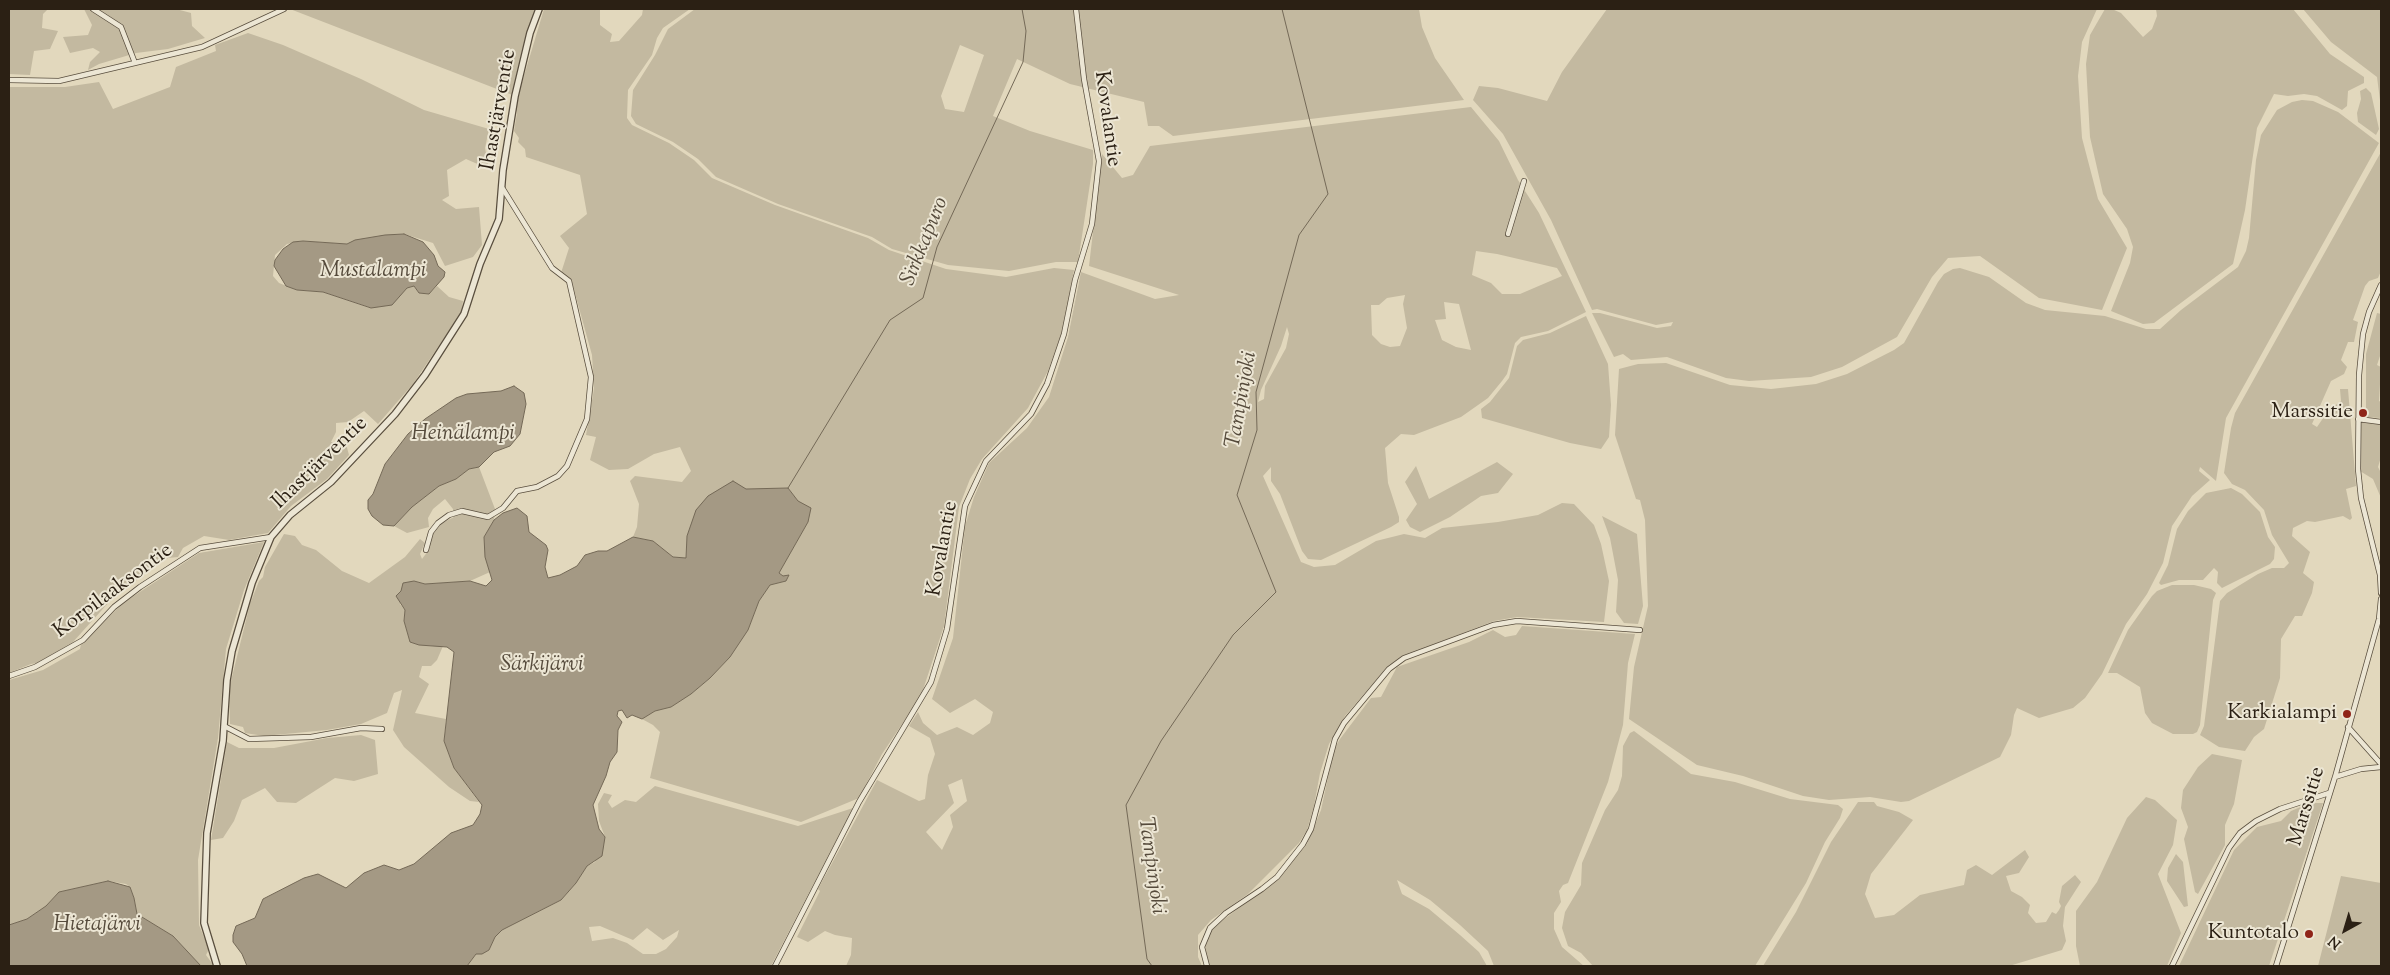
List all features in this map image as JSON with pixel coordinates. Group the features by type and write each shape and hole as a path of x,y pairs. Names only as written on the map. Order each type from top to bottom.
{"street":[{"path":"93,9 121,27 135,63"},
{"path":"9,80 59,81 202,47 284,9"},
{"name":"Ihastjärventie","path":"218,966 204,923 204,873 207,833 224,726 227,680 232,651 252,583 272,537 290,515 331,482 395,414 425,375 464,314 480,264 500,219 503,170 515,96 530,33 539,9"},
{"name":"Kovalantie","path":"774,966 859,802 931,682 947,629 965,506 986,461 1030,414 1047,384 1064,334 1075,280 1092,224 1099,161 1084,79 1076,9"},
{"path":"1508,234 1524,181"},
{"path":"426,550 431,532 438,523 449,515 462,511 488,517 503,508 517,491 536,487 558,476 567,466 587,419 592,377 569,281 552,268 503,189"},
{"path":"2381,285 2369,312 2364,334 2359,375 2358,419 2358,469 2362,498 2380,575 2381,593"},
{"path":"2358,419 2381,422"},
{"name":"Korpilaaksontie","path":"9,676 35,667 83,640 114,607 145,583 200,548 272,537"},
{"name":"Marssitie","path":"2276,966 2335,777 2379,619 2381,599"},
{"path":"1207,966 1202,947 1210,928 1277,876 1303,844 1311,829 1335,739 1344,723 1389,669 1404,658 1493,625 1517,621 1640,630"},
{"path":"224,726 249,739 311,737 361,728 382,729"},
{"path":"2348,727 2381,765"},
{"path":"2335,777 2361,768 2381,765"},
{"path":"2172,966 2229,848 2240,833 2256,821 2280,809 2329,793"}],"shaded area":[{"path":"9,9 48,9 43,14 42,28 58,31 50,49 34,51 30,75 9,74"},
{"path":"84,9 176,9 191,13 192,26 205,38 168,49 136,53 99,64 88,70 90,62 100,52 93,48 70,53 63,37 88,35 92,25"},
{"path":"290,9 539,9 515,96"},
{"path":"544,9 600,9 600,25 612,34 610,42 619,41 642,15 643,9 690,9 663,28 657,38 652,55 628,90 627,118 632,125 669,143 694,160 712,178 775,205 868,238 889,250 946,269 1006,277 1054,268 1074,270 1063,329 1048,371 1028,408 982,459 970,479 959,507 944,626 921,696 882,754 859,798 801,822 650,778 660,732 653,725 642,719 655,711 671,707 691,694 730,657 748,630 759,601 770,585 786,581 789,576 783,576 779,573 808,522 798,501 788,488 746,489 687,536 686,558 673,557 653,541 633,537 637,527 639,504 630,481 635,476 682,482 691,471 680,447 654,454 628,469 609,470 590,460 596,437 586,435 594,389 592,355 571,279 561,273 569,248 560,236 587,214 580,175 526,157 525,149 518,142 519,138 514,131 517,113 515,106"},
{"path":"695,9 1419,9 1422,27 1435,58 1464,100 1173,136 1159,126 1148,126 1144,102 1070,84 1017,59 993,116 1030,131 1093,150 1093,164 1078,262 1056,262 1009,271 948,265 892,249 872,237 778,204 716,177 698,159 673,142 636,124 631,116 633,90 655,55 668,29","holes":["960,45 984,55 964,112 945,109 941,96"]},
{"path":"1607,9 2097,9 2082,42 2078,76 2082,138 2098,199 2127,248 2102,310 2039,298 1980,256 1948,258 1932,277 1897,337 1842,367 1811,377 1749,381 1726,378 1667,357 1631,360 1623,354 1614,357 1592,313 1600,313 1657,328 1671,326 1673,322 1656,325 1597,309 1592,310 1551,220 1503,134 1473,100 1479,86 1498,88 1547,101 1562,72"},
{"path":"2105,9 2112,9 2121,13 2143,37 2152,29 2157,16 2156,9 2293,9 2330,54 2364,77 2364,83 2348,91 2347,106 2342,110 2317,96 2274,94 2257,128 2245,210 2233,264 2154,323 2143,324 2111,311 2130,263 2133,247 2127,229 2103,194 2090,137 2086,64 2090,35"},
{"path":"2303,9 2381,9 2381,108 2377,77 2331,42"},
{"path":"248,33 283,45 361,79 424,110 489,129 485,148 489,169 466,159 447,170 449,196 442,200 456,209 479,207 482,245 473,257 445,266 433,243 404,234 367,238 347,244 303,241 287,244 275,255 273,276 279,283 297,290 323,292 370,308 396,298 407,288 414,286 419,293 429,294 437,286 449,297 463,301 461,313 413,384 378,424 364,411 348,422 336,423 336,432 331,442 346,444 349,455 327,479 291,506 268,533 229,540 204,536 183,548 178,557 168,558 154,567 110,601 73,642 37,663 9,673 9,87 65,87 99,82 113,109 170,87 176,67 216,51 215,45"},
{"path":"2366,88 2371,93 2379,129 2376,135 2358,122 2357,113 2361,99 2360,91"},
{"path":"2302,100 2313,101 2338,112 2379,143 2226,418 2216,481 2200,467 2199,471 2210,480 2192,496 2172,526 2163,563 2147,594 2126,624 2102,674 2085,698 2073,708 2039,718 2017,708 2011,735 2000,757 1909,801 1901,802 1870,797 1829,800 1803,796 1743,776 1697,765 1629,719 1634,667 1648,606 1645,520 1640,500 1636,499 1615,435 1619,369 1638,364 1666,363 1730,385 1771,389 1816,384 1847,374 1904,343 1938,282 1944,274 1953,269 1960,268 1989,277 2026,303 2045,310 2105,316 2146,329 2160,329 2181,310 2238,267 2246,251 2249,238 2256,160 2261,135 2277,110 2292,102"},
{"path":"1471,107 1499,141 1518,180 1539,213 1586,312 1548,331 1521,337 1515,343 1507,374 1502,381 1488,398 1461,417 1414,435 1401,434 1385,448 1388,483 1399,517 1399,522 1391,527 1321,560 1308,559 1302,551 1280,494 1271,481 1271,467 1263,476 1301,562 1314,567 1335,565 1376,541 1404,534 1425,538 1442,528 1498,522 1538,515 1562,503 1574,504 1594,525 1601,544 1609,581 1604,622 1517,617 1494,621 1404,656 1389,665 1345,716 1329,744 1320,773 1307,830 1299,843 1248,894 1211,920 1198,935 1198,957 1202,966 846,966 851,955 852,938 825,931 808,942 797,937 820,891 818,889 877,780 919,801 925,799 928,775 935,754 930,738 909,726 918,712 923,723 937,735 957,727 973,735 990,723 993,712 975,699 950,713 932,699 953,638 965,526 974,497 989,463 1027,428 1049,397 1068,337 1081,272 1155,299 1179,295 1089,266 1102,154 1122,178 1133,175 1150,146","holes":["1476,251 1557,268 1562,276 1520,294 1502,294 1491,283 1472,275","1405,295 1403,304 1407,328 1400,346 1390,347 1381,344 1372,335 1371,305 1379,305 1387,298","1444,302 1459,304 1471,350 1456,347 1442,340 1435,320 1446,319","1287,327 1289,334 1286,348 1265,386 1264,399 1258,402 1261,390 1281,346","962,779 967,801 950,815 953,827 942,850 926,832 954,803 948,785"]},
{"path":"2381,152 2381,271 2378,278 2369,281 2365,286 2353,320 2358,322 2354,342 2348,342 2341,360 2347,367 2344,374 2331,381 2312,424 2317,427 2328,411 2341,401 2340,389 2348,389 2356,486 2346,489 2352,518 2350,520 2343,516 2315,522 2307,521 2293,528 2292,536 2310,552 2303,573 2314,582 2312,593 2302,616 2295,616 2281,639 2280,678 2264,729 2254,737 2245,751 2219,747 2200,735 2204,726 2220,601 2227,593 2258,574 2272,568 2284,568 2289,563 2272,535 2264,510 2245,490 2232,484 2224,473 2235,413"},
{"path":"2377,313 2381,314 2381,353 2377,365 2381,367 2379,401 2381,402 2381,418 2366,417 2366,354"},
{"path":"1586,316 1608,364 1611,405 1609,437 1601,449 1570,443 1482,418 1481,409 1490,402 1509,378 1517,346 1523,340 1550,333"},
{"path":"2361,422 2381,424 2381,457 2378,467 2381,473 2381,498 2373,479 2360,471"},
{"path":"1497,462 1513,474 1498,493 1481,496 1450,517 1420,532 1410,527 1406,520 1417,504 1405,482 1416,466 1429,499"},
{"path":"479,467 495,509 494,520 484,537 490,572 470,581 425,584 414,581 400,604 405,610 404,621 410,642 419,645 443,646 437,660 431,666 422,666 419,677 429,684 415,713 446,719 444,741 454,768 479,802 470,801 449,787 404,747 393,730 402,690 394,693 387,713 361,724 327,730 264,736 245,733 243,727 230,724 229,689 250,604 259,581 263,577 265,567 284,534 295,536 302,545 316,550 342,571 369,583 405,557 420,539 425,543 420,554 422,559 428,551 433,531 442,523 454,517 453,509 445,499 433,509 428,518 429,527 407,533 394,526 412,507 439,486 456,479 469,469"},
{"path":"2231,488 2242,494 2260,512 2268,537 2275,547 2274,559 2270,564 2222,588 2217,583 2218,572 2214,568 2203,580 2179,580 2161,585 2159,583 2168,565 2177,529 2188,511 2206,493"},
{"path":"1602,516 1637,534 1643,606 1638,624 1624,623 1616,612 1618,580 1610,538"},
{"path":"264,542 244,590 226,649 218,738 198,860 199,925 209,949 206,955 214,966 201,966 173,936 137,914 130,887 126,884 108,881 59,892 46,906 27,919 9,925 9,680 43,670 80,649 81,644 123,603 199,553"},
{"path":"2172,585 2194,585 2211,589 2216,593 2213,600 2200,725 2197,732 2193,734 2173,734 2152,723 2145,713 2140,687 2117,673 2108,673 2128,630 2152,596 2157,591"},
{"path":"1522,626 1635,634 1628,663 1623,725 1608,782 1568,883 1563,885 1559,891 1561,902 1554,913 1554,929 1562,947 1584,966 1494,966 1488,951 1460,925 1430,900 1397,880 1402,894 1429,909 1460,935 1479,952 1487,966 1209,966 1205,953 1206,938 1211,929 1276,880 1307,844 1321,810 1334,749 1371,698 1381,697 1397,667 1469,642 1493,630 1505,637 1516,635"},
{"path":"1634,731 1691,774 1735,782 1790,799 1838,805 1843,809 1806,883 1755,966 1593,966 1581,953 1568,946 1562,928 1565,912 1581,885 1582,863 1605,810 1618,790 1622,776 1623,746 1630,733"},
{"path":"361,735 375,740 378,774 354,781 335,778 296,803 277,802 265,788 242,800 234,821 223,838 211,840 227,742 239,748 274,748 327,738"},
{"path":"2212,754 2242,760 2234,804 2225,825 2225,845 2198,894 2195,892 2184,839 2188,827 2181,808 2183,790 2198,767"},
{"path":"655,786 798,826 853,808 771,966 467,966 476,954 489,950 495,937 502,930 561,900 576,883 587,866 595,862 605,837 599,821 598,804 604,793 612,795 608,802 612,808 625,800 636,802","holes":["600,926 633,940 647,928 663,940 679,930 677,937 666,949 656,954 643,954 627,943 613,938 592,941 589,927"]},
{"path":"2146,797 2155,800 2177,820 2173,845 2158,874 2181,933 2167,966 2080,966 2076,946 2076,911 2097,882 2127,818"},
{"path":"1858,802 1874,802 1877,806 1899,812 1913,820 1871,874 1865,894 1875,918 1894,915 1920,895 1964,885 1967,870 1976,865 1992,875 2025,850 2029,857 2019,873 2006,876 2011,891 2022,897 2030,905 2028,913 2036,923 2046,922 2052,912 2056,914 2059,910 2062,886 2075,875 2081,882 2065,907 2063,926 2066,941 2062,950 2009,966 1763,966 1796,912 1831,842"},
{"path":"2310,803 2323,803 2269,966 2179,966 2234,850 2257,827 2281,821 2291,811"},
{"path":"2176,854 2183,862 2188,906 2184,907 2167,881 2168,868"},
{"path":"2341,876 2381,883 2381,966 2318,966"}],"water":[{"name":"Mustalampi","path":"404,234 423,242 434,255 438,266 445,272 444,277 429,294 419,293 414,286 407,288 392,305 371,308 323,292 297,290 286,286 274,266 275,260 283,249 293,242 347,244 355,240"},
{"name":"Heinälampi","path":"514,386 524,393 526,404 520,434 510,446 494,452 479,467 469,469 456,479 439,486 412,507 394,526 383,525 372,516 368,509 368,500 373,494 385,464 408,434 425,419 456,398 467,394 501,391"},
{"name":"Särkijärvi","path":"733,481 746,489 788,488 798,501 811,508 808,522 779,573 783,576 789,575 786,581 770,585 759,601 748,630 730,657 691,694 671,707 655,711 642,719 632,715 627,718 622,710 618,711 617,716 622,722 618,730 617,752 610,762 593,805 599,829 605,837 602,856 587,866 576,883 561,900 502,930 495,937 489,950 482,954 476,954 467,966 247,966 242,954 233,942 233,935 236,926 255,918 263,899 304,878 318,874 346,888 364,873 384,865 399,870 414,864 451,833 473,825 480,814 482,805 454,768 444,741 454,652 447,647 419,645 410,642 404,621 405,610 396,596 401,591 403,583 414,581 425,584 470,581 486,586 492,580 485,557 484,537 494,520 503,513 517,508 527,516 529,532 546,545 548,550 545,567 548,578 560,575 577,566 585,555 598,551 607,551 633,537 653,541 673,557 686,558 687,536 696,510 708,496"},
{"name":"Hietajärvi","path":"108,881 130,887 137,914 173,936 201,966 9,966 9,925 27,919 46,906 59,892"}],"waterway":[{"name":"Sirkkapuro","path":"788,488 890,320 923,298 937,247 1023,62 1026,31 1022,9"},
{"name":"Tampinjoki","path":"1152,966 1147,959 1126,805 1161,741 1233,635 1276,592 1237,495 1257,430 1256,392 1299,235 1328,194 1282,9"}],"place":[{"name":"Marssitie","path":"2363,413"},
{"name":"Karkialampi","path":"2347,714"},
{"name":"Kuntotalo","path":"2309,934"}]}
